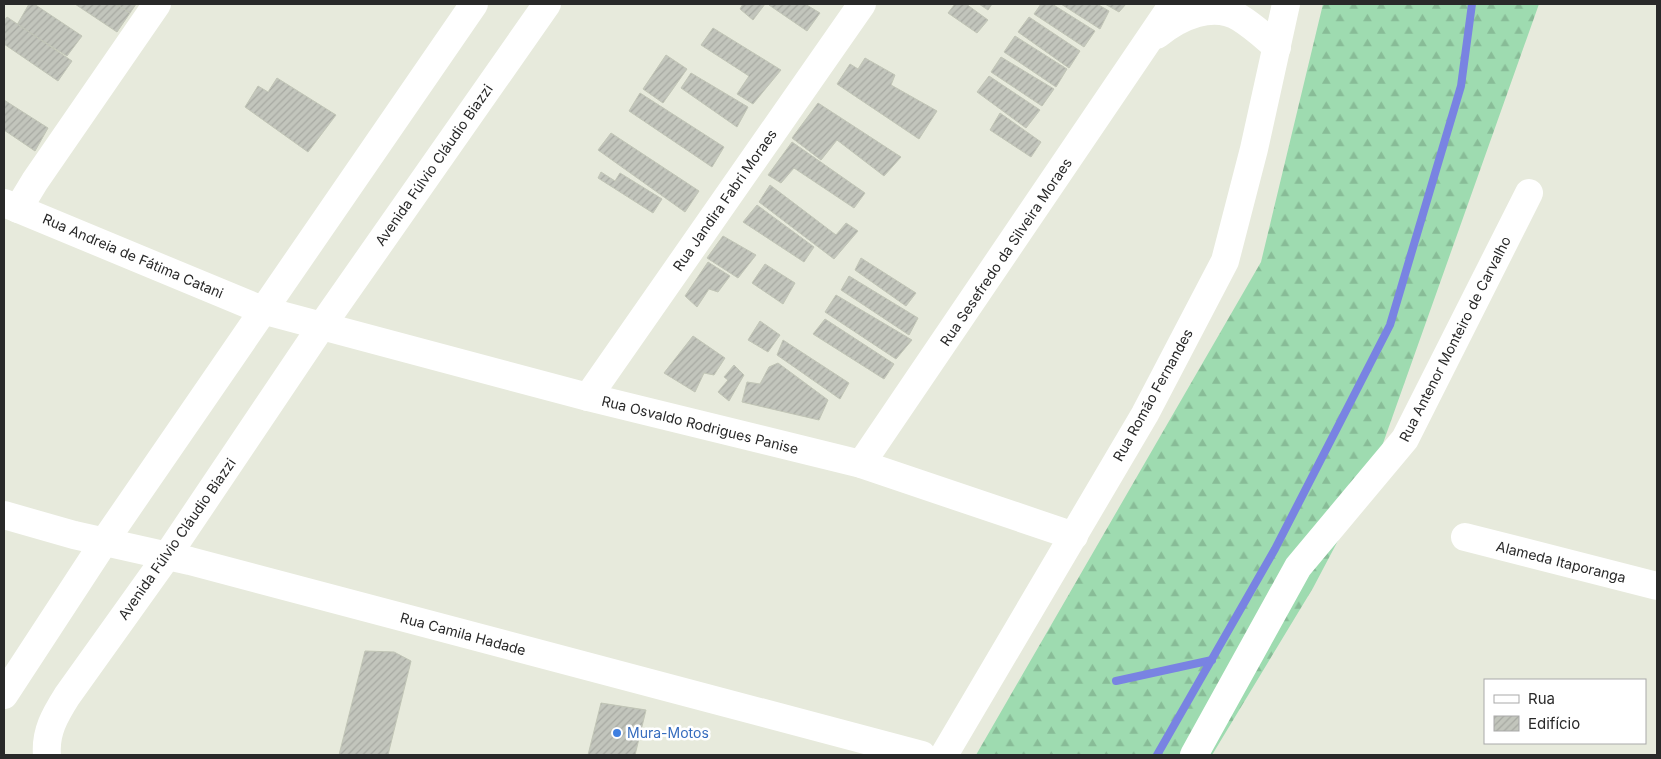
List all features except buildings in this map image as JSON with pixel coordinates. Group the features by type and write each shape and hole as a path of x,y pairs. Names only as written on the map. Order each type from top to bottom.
{"street":[{"path":"11,206 35,181 157,4"},
{"path":"4,694 104,542 262,310 474,4"},
{"name":"Avenida Fúlvio Cláudio Biazzi","path":"47,755 46,743 53,719 67,696 167,556 321,327 547,4"},
{"name":"Rua Jandira Fabri Moraes","path":"588,397 862,4"},
{"name":"Rua Sesefredo da Silveira Moraes","path":"861,464 1173,4"},
{"name":"Rua Romão Fernandes","path":"944,755 1145,414 1225,261 1254,149 1286,4"},
{"path":"1150,40 1169,25 1183,18 1199,12 1213,10 1226,11 1238,16 1277,47"},
{"name":"Rua Antenor Monteiro de Carvalho","path":"1194,755 1298,567 1405,439 1529,193"},
{"name":"Rua Andreia de Fátima Catani","path":"11,206 262,310"},
{"path":"262,310 321,327"},
{"name":"Rua Osvaldo Rodrigues Panise","path":"321,327 588,397 861,464 1074,536"},
{"name":"Rua Camila Hadade","path":"4,515 104,542 167,556 922,755"},
{"name":"Alameda Itaporanga","path":"1466,538 1657,586"}],"green space":[{"path":"1323,4 1539,4 1370,480 1313,588 1212,755 976,755 1261,262"}],"waterway":[{"path":"1157,755 1275,549 1390,325 1461,86 1472,4"},
{"path":"1116,681 1212,660"}],"place":[{"name":"Mura-Motos","path":"617,733"}]}
